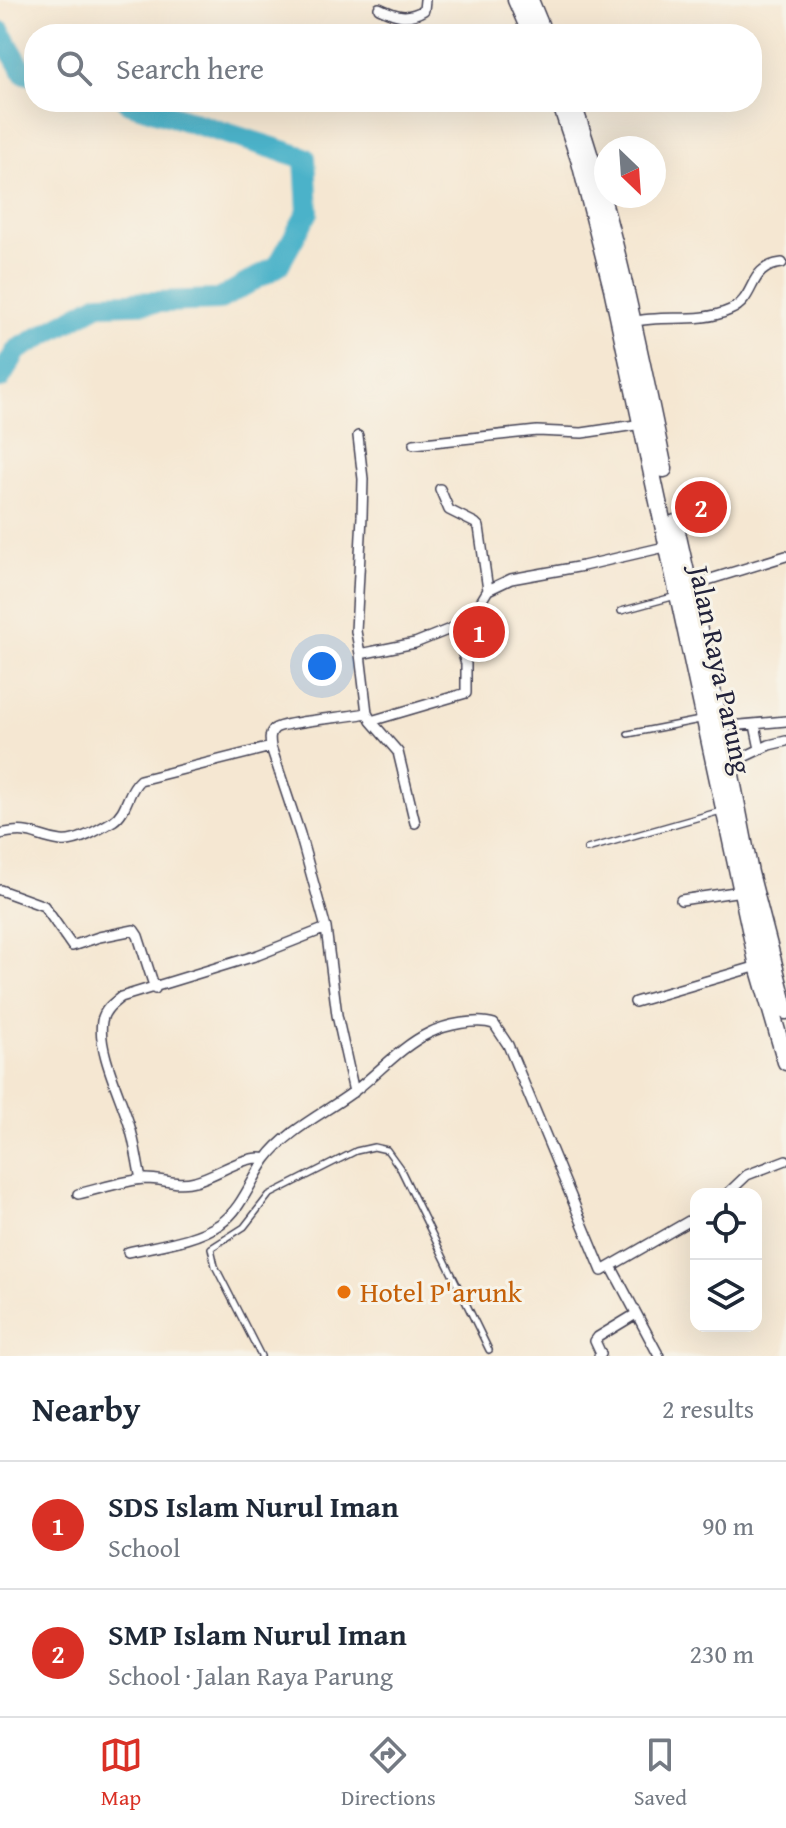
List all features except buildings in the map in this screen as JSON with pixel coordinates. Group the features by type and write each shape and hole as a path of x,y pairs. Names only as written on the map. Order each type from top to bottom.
{"highway":[{"path":"516,0 527,24"},
{"path":"530,0 540,24"},
{"name":"Jalan Raya Parung","path":"563,112 584,177 641,390 711,725 786,1011"},
{"name":"Jalan Raya Parung","path":"575,112 597,179 632,322 642,424 669,546 683,591"},
{"name":"Jalan Raya Parung","path":"722,766 724,810 758,966 786,1062"}],"street":[{"path":"379,8 399,17 412,16 424,10 425,0"},
{"path":"632,322 652,317 688,319 728,312 746,298 757,274 768,265 782,263"},
{"path":"414,444 537,431 582,433 642,424"},
{"path":"358,436 363,479 356,631 369,717 398,752 415,823"},
{"path":"440,489 449,510 479,527 488,590"},
{"path":"360,654 415,643 455,627 476,610 488,590 511,579 669,546"},
{"path":"683,591 786,556"},
{"path":"354,1092 337,1015 326,928 300,834 271,747 272,732 280,725 369,717 466,693 466,664 455,627"},
{"path":"711,725 755,725 784,721 786,740 722,766"},
{"path":"755,725 760,749"},
{"path":"0,834 25,830 63,841 80,838 116,820 133,787 140,780 271,747"},
{"path":"0,890 44,906 72,946 134,930 155,989"},
{"path":"681,900 742,891"},
{"path":"141,1179 101,1024 110,1006 121,997 258,955 326,928"},
{"path":"635,1002 758,966"},
{"path":"128,1252 199,1234 220,1224 233,1213 266,1159 312,1117 354,1092 408,1045 432,1031 480,1022 494,1024 508,1045 602,1271 690,1220"},
{"path":"78,1194 141,1179 182,1185 222,1172 252,1157 266,1159"},
{"path":"733,1188 747,1175 786,1160"},
{"path":"611,1266 659,1356"},
{"path":"599,1356 601,1354 595,1341 598,1337 636,1314"}],"lane":[{"path":"621,611 683,591"},
{"path":"628,734 711,725"},
{"path":"587,849 724,810"},
{"path":"261,1356 215,1266 211,1248 244,1227 269,1195 356,1151 374,1147 387,1150 400,1168 489,1350"}],"waterway":[{"path":"0,32 24,73"},
{"path":"0,378 17,350 99,304 218,300 278,266 308,212 305,158 159,112"}],"place":[{"name":"SMP Islam Nurul Iman","path":"701,507"},
{"name":"SDS Islam Nurul Iman","path":"479,632"},
{"name":"Hotel P'arunk","path":"344,1292"}]}
